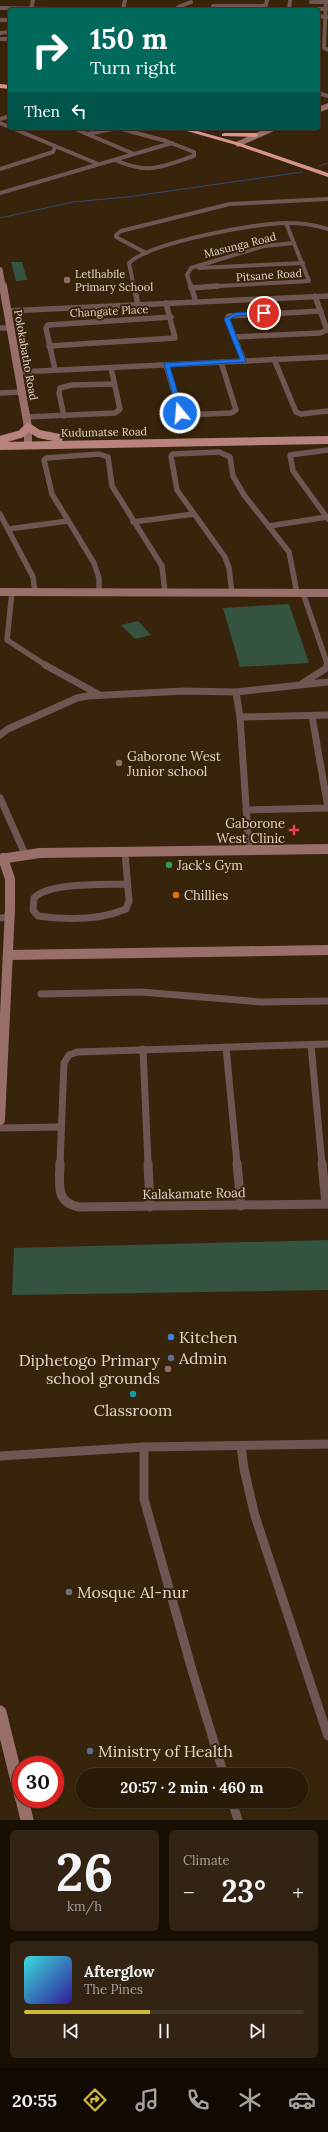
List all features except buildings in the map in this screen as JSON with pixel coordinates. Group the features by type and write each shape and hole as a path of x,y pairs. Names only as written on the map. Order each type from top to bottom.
{"highway":[{"path":"187,130 238,143 328,175"},
{"path":"197,130 328,171"},
{"path":"200,130 227,136 256,135"}],"main road":[{"path":"0,440 16,436 25,431 28,427 39,434 59,438"},
{"name":"Kudumatse Road","path":"0,446 59,438 328,435"},
{"name":"Kudumatse Road","path":"0,440 28,442 328,440"}],"street":[{"path":"213,0 213,8 262,6 266,5 267,0"},
{"path":"311,2 327,1 327,50"},
{"path":"178,8 191,2"},
{"path":"17,130 98,164"},
{"path":"78,130 134,154"},
{"path":"87,134 106,130"},
{"path":"115,160 133,168 153,169 194,156 194,152 172,143 123,130"},
{"path":"238,143 270,130"},
{"path":"238,143 265,132"},
{"path":"0,193 172,143"},
{"path":"0,169 45,156 53,152 55,147"},
{"path":"146,253 116,237 118,233 230,204 328,199"},
{"path":"138,304 129,263 134,258 146,253 240,228 286,223 317,224 328,229"},
{"name":"Pitsane Road","path":"191,288 306,282 310,280 286,223"},
{"name":"Masunga Road","path":"191,268 264,246 294,243"},
{"path":"196,302 187,274 191,268 303,263"},
{"name":"Polokabatho Road","path":"0,270 28,427 28,442"},
{"path":"234,337 324,332 328,329 315,296"},
{"path":"7,311 328,296"},
{"path":"55,370 49,346 172,339 176,337 166,303"},
{"path":"244,361 227,319 229,316 320,310"},
{"name":"Changate Place","path":"49,346 46,328 48,325 171,317"},
{"path":"0,328 10,328"},
{"path":"18,372 328,357"},
{"path":"274,359 296,412 328,411"},
{"path":"166,365 180,413 234,411 236,410 221,362"},
{"path":"26,417 115,413 120,409 111,368"},
{"path":"64,416 59,393 60,388 114,384"},
{"path":"0,393 21,392"},
{"path":"269,526 328,518 293,471 290,455 328,450"},
{"path":"232,593 229,568 224,557 174,484 171,456 173,454 219,452 230,457 233,476 244,495 289,552 300,593 326,657 328,667 300,685"},
{"path":"99,593 99,578 94,563 52,494 44,460 52,456 99,454 108,458 112,486 133,522 162,566 165,593"},
{"path":"0,514 33,577 35,592"},
{"path":"133,522 194,514"},
{"path":"8,530 68,521"},
{"path":"0,592 328,593"},
{"path":"12,592 7,640 37,660 98,694"},
{"path":"0,735 8,729 77,698 98,694 184,690 236,692 328,682"},
{"path":"236,692 240,717 250,850"},
{"path":"240,717 328,715"},
{"path":"246,810 328,808 312,716"},
{"path":"0,798 25,854"},
{"path":"0,1120 2,1041 8,955 5,917 10,879 2,859 25,854 328,849"},
{"path":"124,852 127,884 128,905 121,912 113,915 44,917 34,913 33,910 34,898 48,890 127,884"},
{"path":"8,955 328,950"},
{"path":"41,994 141,992 261,1002 328,1001"},
{"path":"0,1128 61,1127 64,1063 69,1055 77,1052 328,1044"},
{"path":"311,1045 327,1204"},
{"path":"226,1048 241,1206"},
{"path":"143,1050 150,1207"},
{"name":"Kalakamate Road","path":"61,1127 60,1192 63,1200 69,1205 79,1207 150,1207 327,1204"},
{"path":"0,1456 144,1447 328,1444"},
{"path":"241,1446 246,1484 269,1561 294,1629 328,1736"},
{"path":"144,1447 144,1500 192,1670 222,1768"},
{"path":"0,1715 12,1762"},
{"path":"24,1808 27,1820"},
{"path":"234,1808 238,1820"}],"green space":[{"path":"11,262 22,262 27,280 16,281"},
{"path":"289,604 309,663 240,667 223,608"},
{"path":"138,621 151,635 135,639 121,625"},
{"path":"328,1240 328,1290 12,1295 14,1248"}],"waterway":[{"path":"319,166 328,163"},
{"path":"0,218 73,202 127,197 302,172"}],"place":[{"name":"Letlhabile Primary School","path":"67,280"},
{"name":"Gaborone West Junior school","path":"119,763"},
{"name":"Gaborone West Clinic","path":"294,830"},
{"name":"Jack's Gym","path":"169,865"},
{"name":"Chillies","path":"176,895"},
{"name":"Kitchen","path":"171,1337"},
{"name":"Admin","path":"171,1358"},
{"name":"Diphetogo Primary school grounds","path":"168,1369"},
{"name":"Classroom","path":"133,1394"},
{"name":"Mosque Al-nur","path":"69,1592"},
{"name":"Ministry of Health","path":"90,1751"}],"route":[{"path":"180,413 166,365 244,361 227,319 229,316 235,314 264,313"}]}
